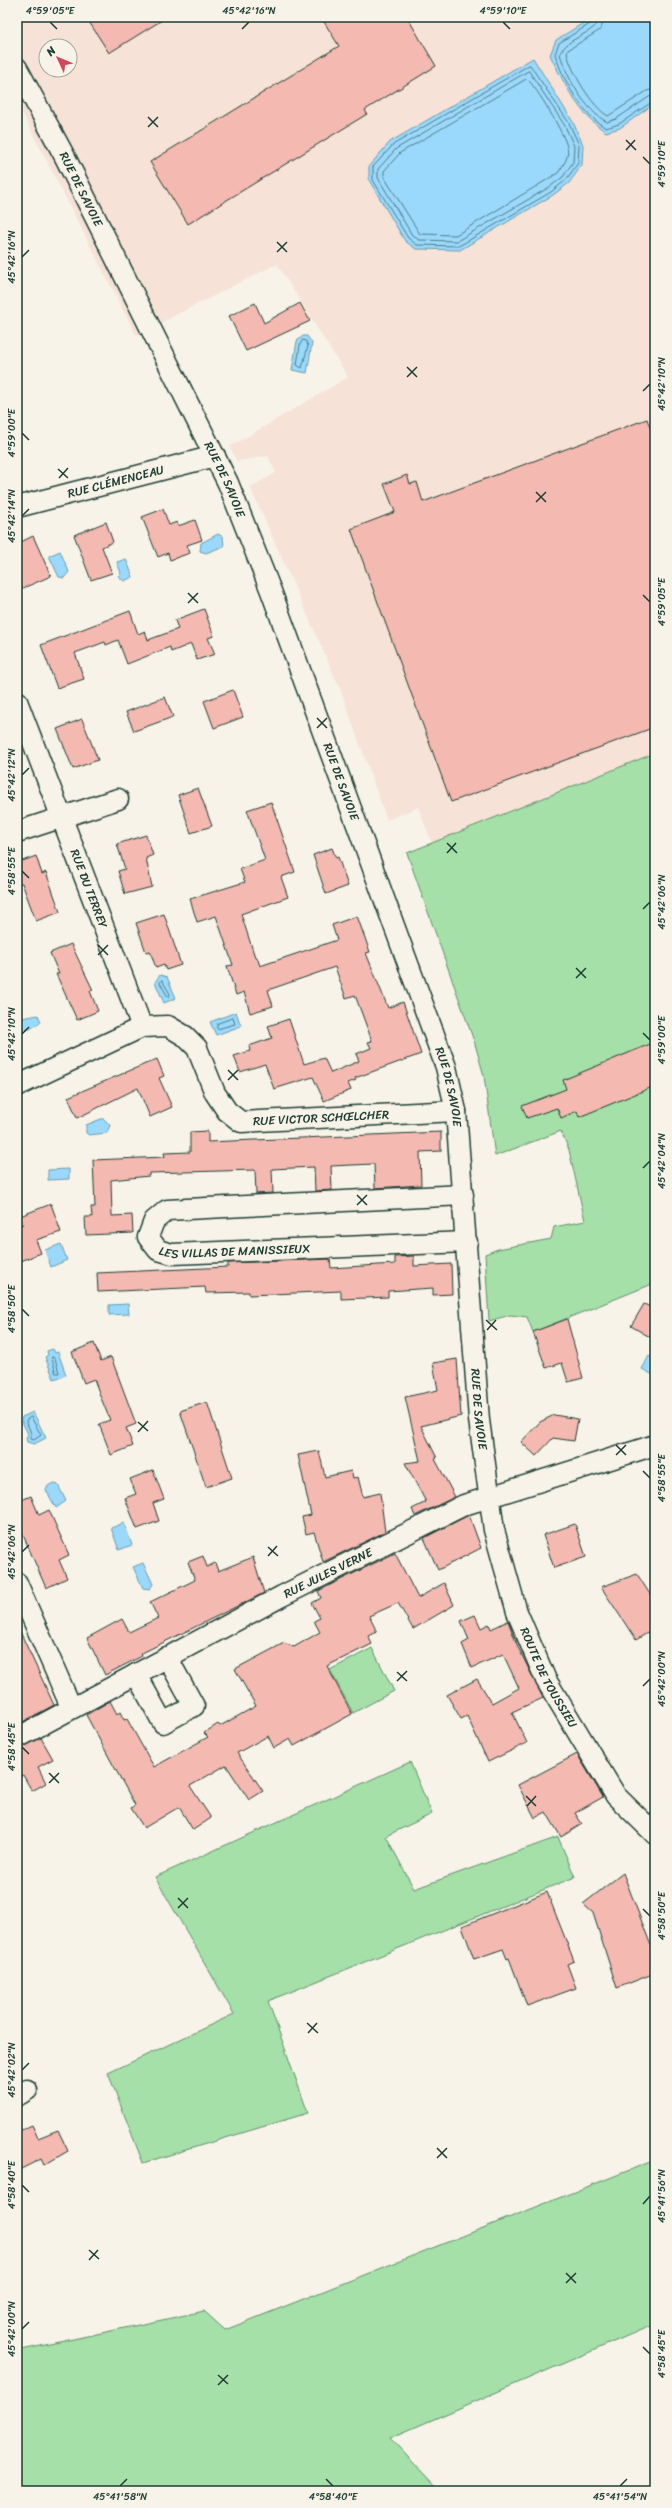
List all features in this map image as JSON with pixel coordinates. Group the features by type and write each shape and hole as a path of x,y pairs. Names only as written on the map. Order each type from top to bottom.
{"street":[{"name":"RUE DE SAVOIE","path":"17,68 64,157 228,483 271,591 446,1067 456,1111 467,1242 479,1420 490,1498"},
{"name":"RUE CLÉMENCEAU","path":"17,507 215,456"},
{"name":"RUE DU TERREY","path":"17,701 142,1027"},
{"path":"17,832 118,799"},
{"name":"RUE VICTOR SCHŒLCHER","path":"142,1027 168,1026 185,1036 197,1048 215,1093 227,1111 241,1122 456,1111"},
{"path":"17,1086 142,1027"},
{"name":"LES VILLAS DE MANISSIEUX","path":"463,1195 167,1210 154,1221 148,1237 158,1250 172,1254 467,1242"},
{"name":"RUE JULES VERNE","path":"17,1738 71,1707 282,1596 455,1509 655,1445"},
{"name":"ROUTE DE TOUSSIEU","path":"490,1498 494,1530 517,1612 546,1680 616,1796 655,1834"},
{"path":"17,1583 71,1707"},
{"path":"136,1674 163,1723 194,1706 167,1657"}],"shaded area":[{"path":"17,17 655,17 655,753 432,843 418,807 387,820 340,688 250,487 276,473 268,456 237,461 230,447 348,377 277,264 136,335 17,103"}],"green space":[{"path":"655,753 655,1283 533,1332 527,1317 510,1315 489,1321 485,1254 498,1249 551,1239 554,1227 585,1221 569,1150 561,1131 495,1156 484,1076 475,1044 407,853"},
{"path":"372,1648 394,1691 353,1713 330,1670"},
{"path":"410,1762 432,1814 386,1836 414,1889 558,1837 575,1877 268,2001 308,2113 143,2163 108,2073 234,2014 155,1877"},
{"path":"655,2160 655,2324 390,2438 440,2491 17,2491 17,2351 204,2311 225,2330"}],"water":[{"path":"593,17 655,17 655,103 620,128 606,132 588,116 573,98 550,55 556,40"},
{"path":"533,58 573,122 583,145 582,165 569,183 553,195 460,250 416,249 405,241 369,180 369,166 390,142"},
{"path":"303,336 307,336 312,343 307,373 292,370 297,341"},
{"path":"218,534 223,537 224,546 206,553 200,551 201,543"},
{"path":"60,551 69,572 64,578 59,577 49,556"},
{"path":"126,559 133,577 124,581 118,576 121,573 117,562"},
{"path":"160,975 167,977 176,998 164,1003 155,982"},
{"path":"236,1012 241,1026 216,1035 210,1022"},
{"path":"38,1015 41,1022 30,1029 18,1031 17,1019"},
{"path":"104,1119 110,1125 107,1133 89,1135 86,1133 86,1125"},
{"path":"69,1169 69,1179 48,1180 48,1170"},
{"path":"61,1244 67,1260 51,1267 45,1250"},
{"path":"128,1304 129,1314 109,1315 109,1305"},
{"path":"53,1349 55,1353 58,1352 66,1375 54,1379 45,1357 48,1355 47,1351"},
{"path":"649,1356 655,1359 655,1376 642,1369"},
{"path":"33,1412 46,1438 34,1444 27,1442 26,1438 28,1434 21,1420 22,1417"},
{"path":"53,1483 58,1485 66,1501 56,1508 46,1490 48,1486"},
{"path":"124,1523 132,1545 119,1550 111,1528"},
{"path":"143,1563 153,1584 150,1589 143,1588 133,1567"}],"building":[{"path":"86,17 167,17 109,53"},
{"path":"321,17 407,17 436,66 365,110 367,114 188,224 150,162 339,46"},
{"path":"255,303 264,323 300,303 310,321 246,351 229,316"},
{"path":"647,419 655,441 655,727 451,802 351,529 395,512 384,484 407,475 410,484 417,482 423,502"},
{"path":"163,509 169,525 177,522 178,526 195,520 202,540 187,545 190,553 170,560 168,553 158,557 142,517"},
{"path":"106,522 113,542 102,547 112,573 91,580 74,535"},
{"path":"33,536 51,576 21,589 17,579 17,544"},
{"path":"204,609 214,636 208,638 215,654 197,660 191,644 171,652 170,647 127,664 118,640 106,645 105,642 75,653 84,679 57,688 41,645 130,611 138,634 145,631 148,640 178,629 175,620"},
{"path":"233,690 243,717 214,728 204,701"},
{"path":"165,697 173,717 134,731 126,712"},
{"path":"82,719 98,760 73,769 57,729"},
{"path":"198,788 212,826 191,833 178,795"},
{"path":"271,802 295,872 281,877 288,897 241,914 255,957 257,957 260,966 337,940 332,925 357,916 370,952 366,953 388,1008 403,1002 421,1054 355,1078 356,1080 348,1083 351,1090 324,1101 313,1077 274,1089 265,1064 240,1072 234,1056 250,1051 249,1046 272,1038 268,1026 289,1019 304,1064 324,1058 331,1073 359,1061 356,1054 371,1048 368,1042 372,1041 355,995 346,998 335,967 268,990 273,1006 250,1013 244,992 236,995 227,966 233,965 216,916 197,922 190,899 245,882 240,869 265,860 247,810"},
{"path":"146,835 153,855 146,858 152,887 125,894 118,871 125,869 117,844"},
{"path":"332,848 336,858 338,857 348,886 326,894 313,855"},
{"path":"36,856 42,874 46,872 60,912 36,921 22,883 17,884 17,863"},
{"path":"164,914 181,965 166,970 164,965 156,968 150,951 146,952 136,923"},
{"path":"71,944 93,990 90,991 98,1011 77,1020 56,974 59,974 50,953"},
{"path":"655,1042 655,1086 579,1117 577,1111 561,1118 557,1108 527,1118 522,1106 566,1089 563,1080"},
{"path":"157,1059 164,1076 159,1078 172,1107 150,1117 138,1088 77,1118 68,1097"},
{"path":"208,1131 208,1142 441,1132 441,1151 420,1152 421,1185 375,1188 374,1164 331,1166 332,1190 315,1191 314,1167 272,1169 273,1193 256,1194 255,1170 149,1173 149,1176 111,1180 112,1216 132,1215 133,1233 86,1235 85,1217 92,1217 91,1207 95,1207 93,1160 165,1157 164,1153 190,1152 190,1132"},
{"path":"51,1204 61,1232 36,1240 41,1253 21,1261 17,1250 17,1226 23,1224 20,1216"},
{"path":"414,1256 414,1266 451,1264 452,1294 433,1295 433,1288 388,1291 388,1297 341,1299 341,1291 249,1295 249,1292 206,1293 205,1287 98,1292 97,1273 228,1267 228,1263 330,1259 331,1268 395,1264 395,1257"},
{"path":"644,1304 655,1309 655,1340 631,1326"},
{"path":"567,1319 583,1378 568,1382 562,1363 546,1368 533,1332"},
{"path":"94,1343 101,1361 111,1357 136,1424 126,1428 133,1446 111,1455 99,1424 110,1420 94,1379 84,1383 72,1352"},
{"path":"457,1359 461,1416 421,1426 437,1458 435,1459 455,1497 415,1516 412,1509 426,1502 405,1463 420,1461 405,1397 438,1390 433,1363"},
{"path":"207,1402 232,1478 206,1487 180,1411"},
{"path":"554,1415 578,1419 574,1441 553,1438 536,1456 521,1442 540,1422"},
{"path":"319,1451 325,1477 351,1471 353,1478 358,1477 363,1497 380,1493 385,1532 323,1562 314,1532 306,1534 302,1517 311,1515 298,1455"},
{"path":"153,1470 164,1499 153,1503 159,1521 137,1529 125,1498 136,1494 130,1479"},
{"path":"31,1496 39,1515 49,1510 69,1555 59,1560 67,1578 46,1588 17,1521 17,1502"},
{"path":"469,1515 481,1548 438,1570 424,1538"},
{"path":"575,1524 586,1557 554,1568 543,1535"},
{"path":"395,1553 418,1598 444,1583 454,1605 413,1629 398,1603 369,1616 377,1632 368,1636 372,1644 327,1666 352,1714 294,1746 290,1739 274,1748 268,1736 237,1753 263,1791 249,1800 226,1765 190,1786 211,1818 193,1830 179,1807 144,1828 131,1808 135,1805 86,1715 110,1701 117,1714 120,1712 124,1720 127,1719 154,1767 208,1737 204,1733 218,1724 220,1726 256,1706 235,1669 284,1643 294,1647 320,1632 314,1621 320,1618 312,1603 321,1598 318,1591"},
{"path":"203,1556 207,1567 215,1563 218,1571 253,1557 264,1593 140,1654 142,1656 105,1675 87,1638 122,1619 129,1632 158,1618 150,1602 195,1580 188,1562"},
{"path":"637,1574 655,1602 655,1628 636,1640 601,1587"},
{"path":"475,1615 481,1628 489,1624 491,1629 508,1621 518,1647 543,1698 512,1712 527,1743 488,1762 467,1716 461,1719 447,1695 477,1679 492,1703 519,1688 503,1654 472,1668 462,1644 469,1640 461,1621"},
{"path":"17,1625 54,1705 17,1725"},
{"path":"41,1738 53,1759 38,1767 46,1783 32,1791 23,1775 17,1778 17,1749"},
{"path":"577,1754 603,1797 575,1813 582,1824 561,1837 546,1812 535,1818 518,1785"},
{"path":"623,1873 655,1956 655,1973 617,1988 593,1913 583,1904"},
{"path":"547,1892 574,1961 567,1964 576,1988 527,2006 509,1958 507,1959 503,1949 474,1959 462,1926"},
{"path":"32,2125 38,2138 58,2130 68,2151 44,2165 41,2159 17,2171 17,2132"}]}
